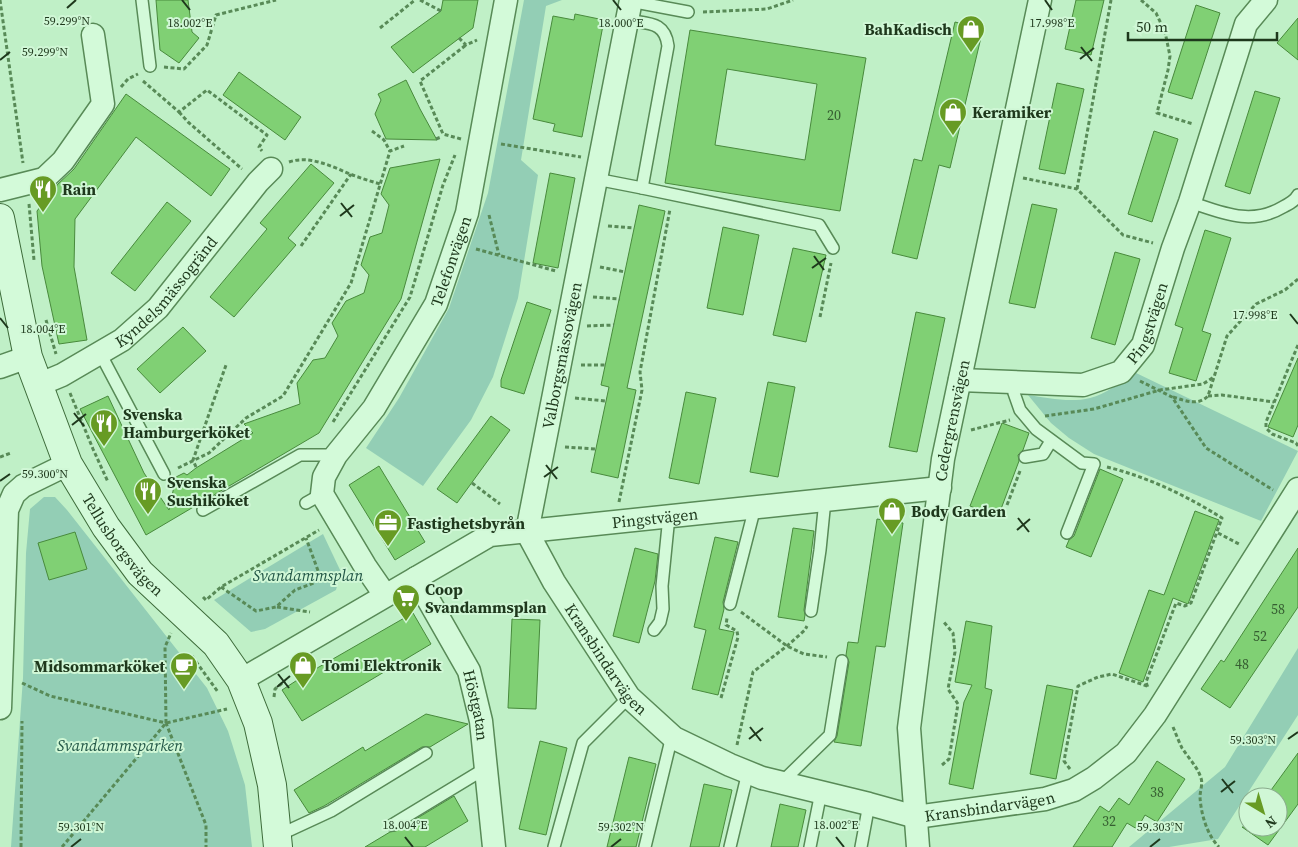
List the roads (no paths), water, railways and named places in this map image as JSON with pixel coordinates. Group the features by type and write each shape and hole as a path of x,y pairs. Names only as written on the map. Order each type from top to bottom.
{"street":[{"name":"Telefonvägen","path":"385,595 314,499 336,455 374,408 436,304 467,213 467,138 506,0"},
{"name":"Cedergrensvägen","path":"918,847 908,728 943,459 1040,0"},
{"name":"Pingstvägen","path":"960,380 1083,385 1121,372 1143,346 1246,24 1266,0"},
{"name":"Valborgsmässovägen","path":"527,532 630,7"},
{"path":"0,190 44,179 63,161 103,104 92,35"},
{"name":"Kyndelsmässogränd","path":"50,380 122,340 158,308 258,182 271,169"},
{"name":"Tellusborgsvägen","path":"0,218 28,357 50,380 68,464 106,527 140,573 216,644 231,687 258,724 272,784 278,842"},
{"path":"0,367 28,357"},
{"path":"0,708 1,632 7,510 14,494 23,486 68,464"},
{"name":"Pingstvägen","path":"385,595 490,535 940,488"},
{"name":"Kransbindarvägen","path":"527,532 554,582 629,696 674,738 762,778 916,817 1046,799 1081,786 1126,753 1155,715 1294,495"},
{"name":"Höstgatan","path":"416,578 469,671 481,721 494,847"},
{"path":"231,687 385,595"}],"lane":[{"path":"142,0 150,66"},
{"path":"630,7 688,12"},
{"path":"630,7 667,34 668,46 642,188"},
{"path":"596,179 819,225 833,248"},
{"path":"1190,202 1231,215 1258,217 1296,200 1298,195"},
{"path":"100,353 164,474"},
{"path":"1014,394 1020,410 1036,429 1082,463 1094,464 1066,533"},
{"path":"1025,457 1043,454 1051,441"},
{"path":"203,510 300,454 336,455"},
{"path":"811,611 825,500"},
{"path":"730,604 755,507"},
{"path":"654,630 660,622 663,609 662,586 669,516"},
{"path":"782,782 830,735 842,661"},
{"path":"554,847 583,743 629,696"},
{"path":"645,847 670,744 674,738"},
{"path":"278,842 426,753"},
{"path":"392,825 486,768"},
{"path":"730,847 739,768"},
{"path":"810,847 821,792"},
{"path":"861,847 869,804"}],"place":[{"name":"BahKadisch","path":"971,53"},
{"name":"Keramiker","path":"953,136"},
{"name":"Rain","path":"43,213"},
{"name":"Svenska Hamburgerköket","path":"104,447"},
{"name":"Svenska Sushiköket","path":"148,515"},
{"name":"Body Garden","path":"892,535"},
{"name":"Fastighetsbyrån","path":"388,547"},
{"name":"Coop Svandammsplan","path":"406,622"},
{"name":"Tomi Elektronik","path":"303,689"},
{"name":"Midsommarköket","path":"184,690"}],"park label":[{"name":"Svandammsplan","path":"308,575"},
{"name":"Svandammsparken","path":"120,745"}]}
